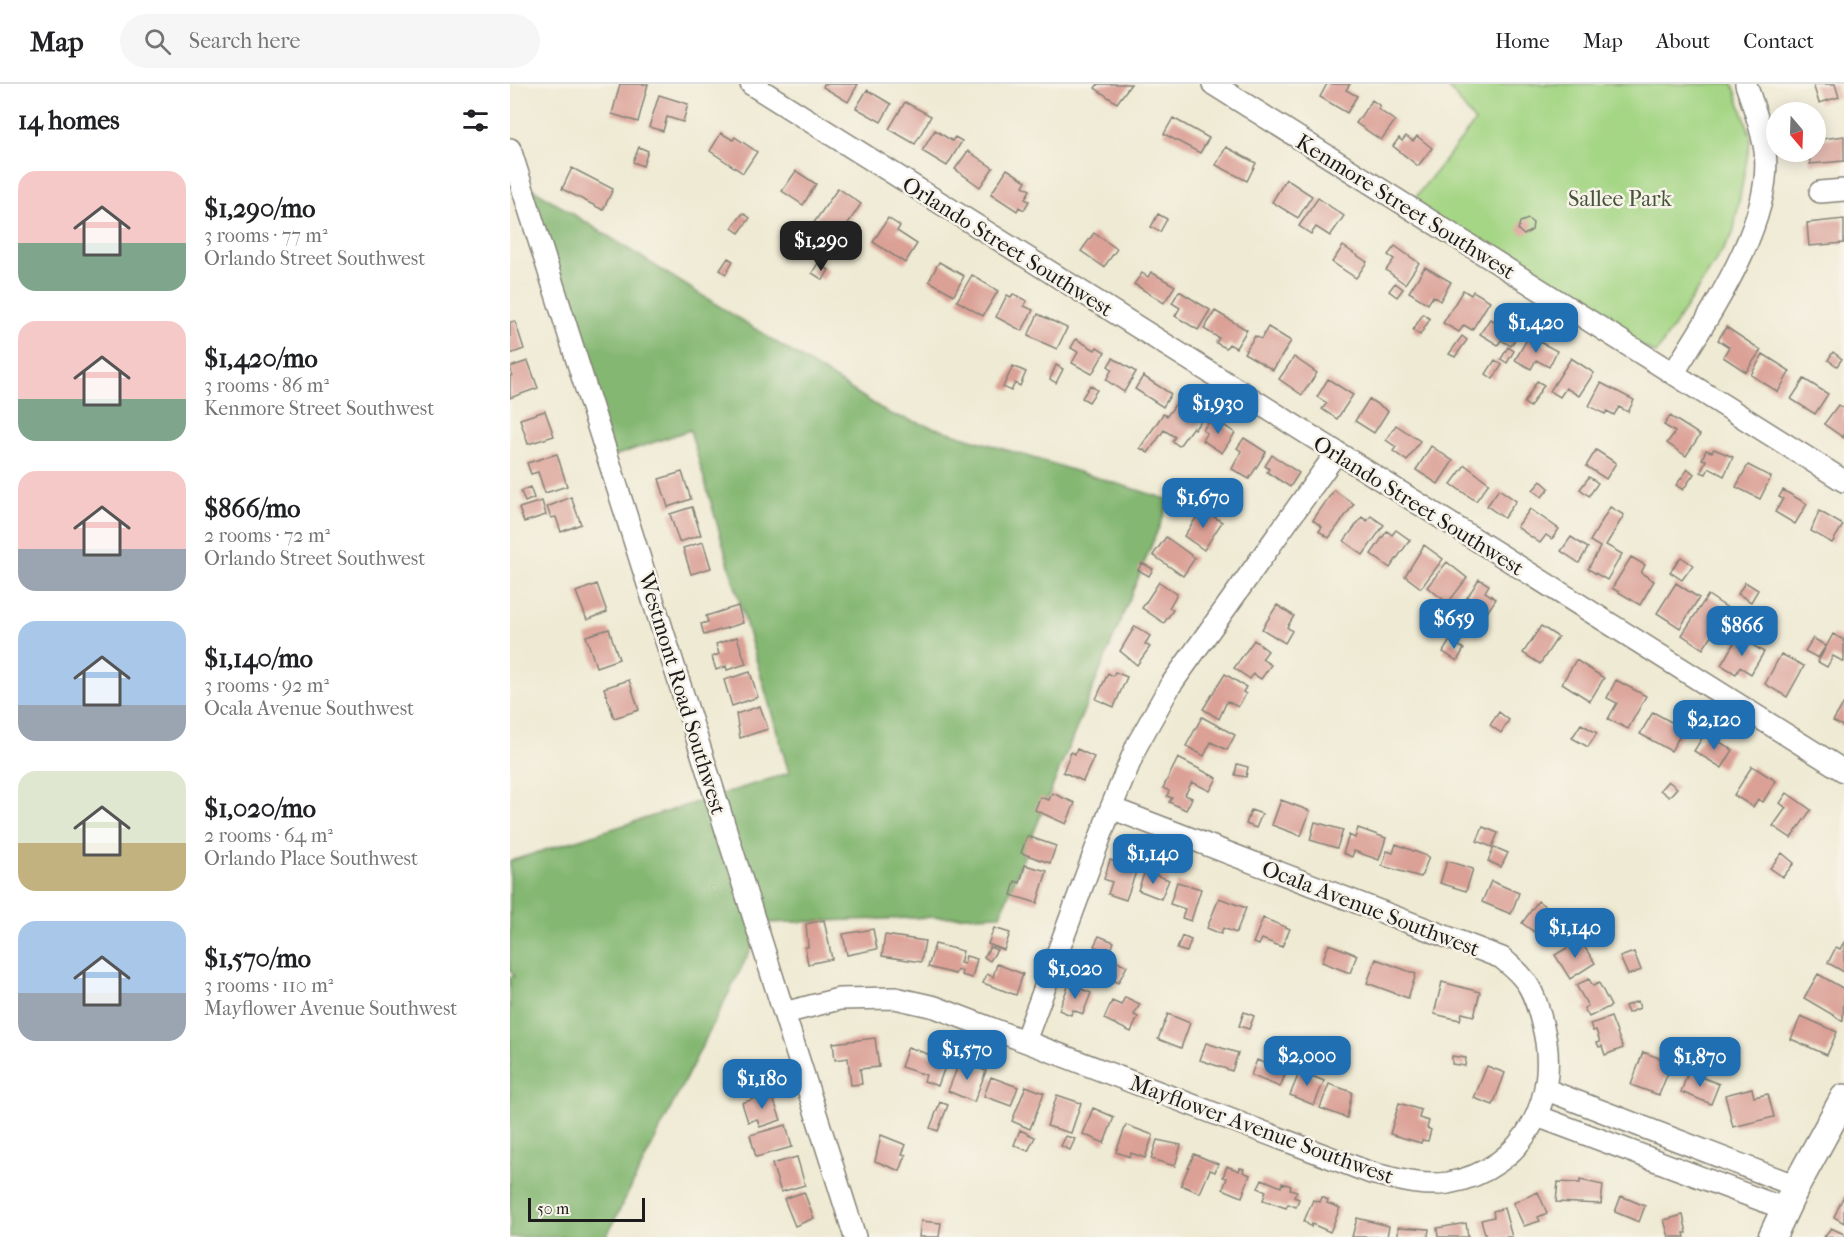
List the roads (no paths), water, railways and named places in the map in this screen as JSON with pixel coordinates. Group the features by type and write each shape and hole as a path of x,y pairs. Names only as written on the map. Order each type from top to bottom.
{"main road":[{"path":"1772,1237 1844,1098"}],"street":[{"name":"Orlando Street Southwest","path":"752,84 1844,771"},
{"name":"Kenmore Street Southwest","path":"1213,84 1844,482"},
{"path":"1673,374 1712,310 1749,236 1764,191 1765,152 1746,84"},
{"name":"Westmont Road Southwest","path":"510,149 855,1237"},
{"path":"1820,192 1844,190"},
{"path":"1025,1041 1111,808 1137,745 1170,686 1337,452"},
{"name":"Ocala Avenue Southwest","path":"1111,808 1502,958 1523,977 1536,1001 1549,1048 1547,1090 1537,1116"},
{"name":"Mayflower Avenue Southwest","path":"784,1013 839,999 895,998 935,1007 1371,1173 1410,1183 1448,1183 1484,1171 1514,1148 1537,1116"},
{"path":"1547,1090 1791,1197"},
{"path":"1537,1116 1791,1197"}],"park label":[{"name":"Sallee Park","path":"1620,198"}]}
